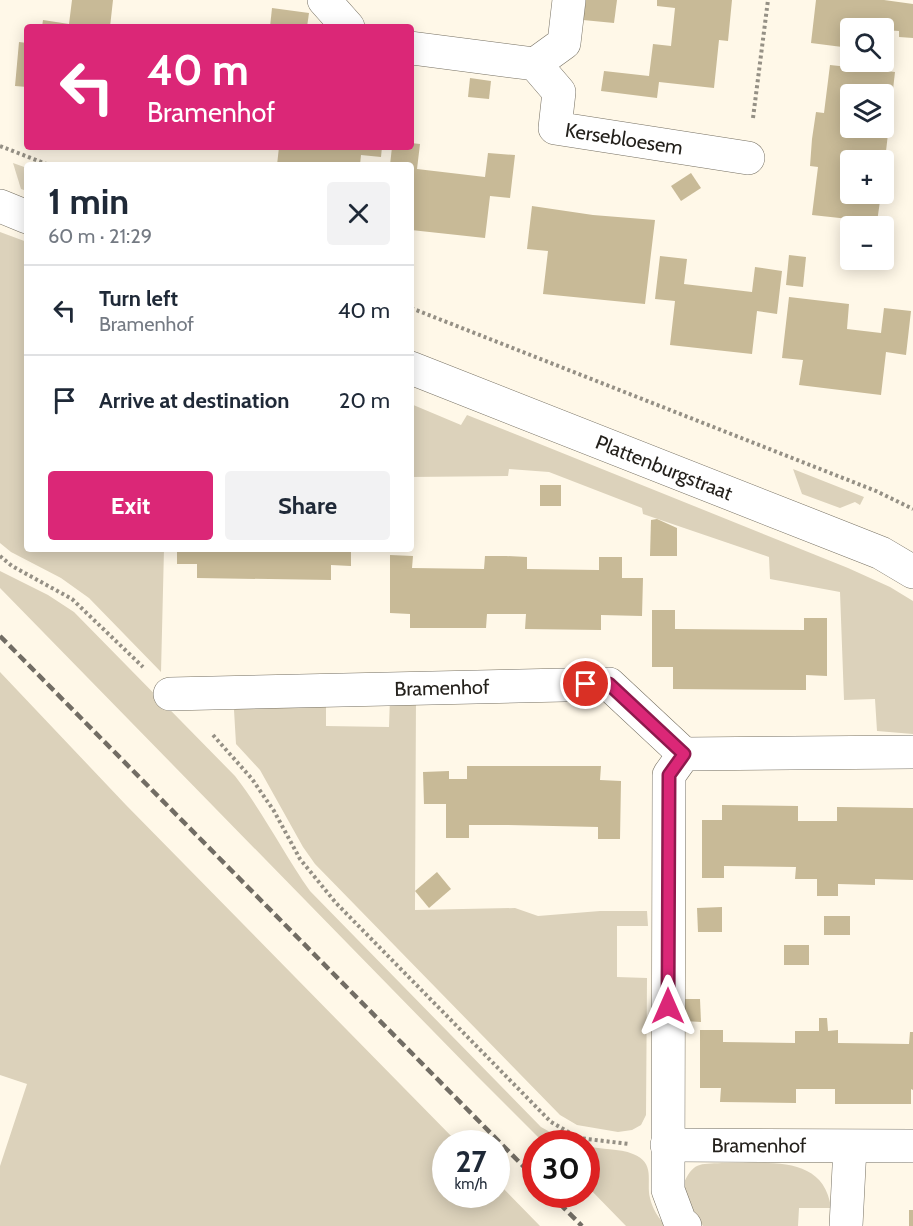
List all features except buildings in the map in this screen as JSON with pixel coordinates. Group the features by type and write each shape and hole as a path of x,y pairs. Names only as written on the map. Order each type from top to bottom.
{"street":[{"path":"324,0 345,24"},
{"path":"414,48 535,63 564,43 569,0"},
{"name":"Kersebloesem","path":"535,63 560,92 555,128 748,159"},
{"path":"0,207 24,216"},
{"name":"Plattenburgstraat","path":"414,369 881,553 913,572"},
{"name":"Bramenhof","path":"170,694 609,684 684,754"},
{"path":"685,1226 680,1222 668,1190 669,775 684,754 913,752"},
{"name":"Bramenhof","path":"667,1145 913,1146"},
{"path":"846,1226 850,1147"}],"path":[{"path":"748,159 768,0"},
{"path":"0,146 41,162"},
{"path":"414,309 876,490 913,508"},
{"path":"0,556 12,567 72,599 227,749 274,811 300,860 336,903 552,1122 579,1138 622,1144 667,1145"}],"shaded area":[{"path":"13,163 24,167 24,190 21,189"},
{"path":"0,232 24,241 24,552 164,552 161,672 89,598 61,578 11,552 0,543"},
{"path":"414,405 461,425 467,415 848,568 890,587 913,601 913,734 877,731 875,699 844,700 840,592 770,579 769,557 643,514 642,508 549,472 509,469 508,476 414,477"},
{"path":"793,469 864,497 860,505 855,502 840,508 802,494"},
{"path":"0,571 48,595 74,612 235,776 310,891 546,1130 531,1130 0,588"},
{"path":"0,672 126,805 445,1130 432,1130 432,1208 510,1208 510,1195 540,1226 0,1226 0,1166 27,1084 0,1075"},
{"path":"326,696 326,726 389,727 390,697 416,697 415,910 515,908 538,916 600,911 647,911 648,926 617,926 617,977 647,978 646,1115 641,1125 632,1130 618,1132 577,1125 560,1115 315,864 260,770 236,744 234,710 242,700"},
{"path":"600,1148 628,1152 645,1162 649,1173 651,1202 666,1226 626,1226 600,1199"},
{"path":"722,1163 774,1163 805,1170 817,1178 826,1190 831,1208 799,1208 798,1226 703,1226 697,1220 683,1185 694,1168"}],"railway":[{"path":"0,636 522,1165"},
{"path":"564,1208 582,1226"}],"route":[{"path":"586,684 609,684 684,754 669,775 668,1006"}]}
